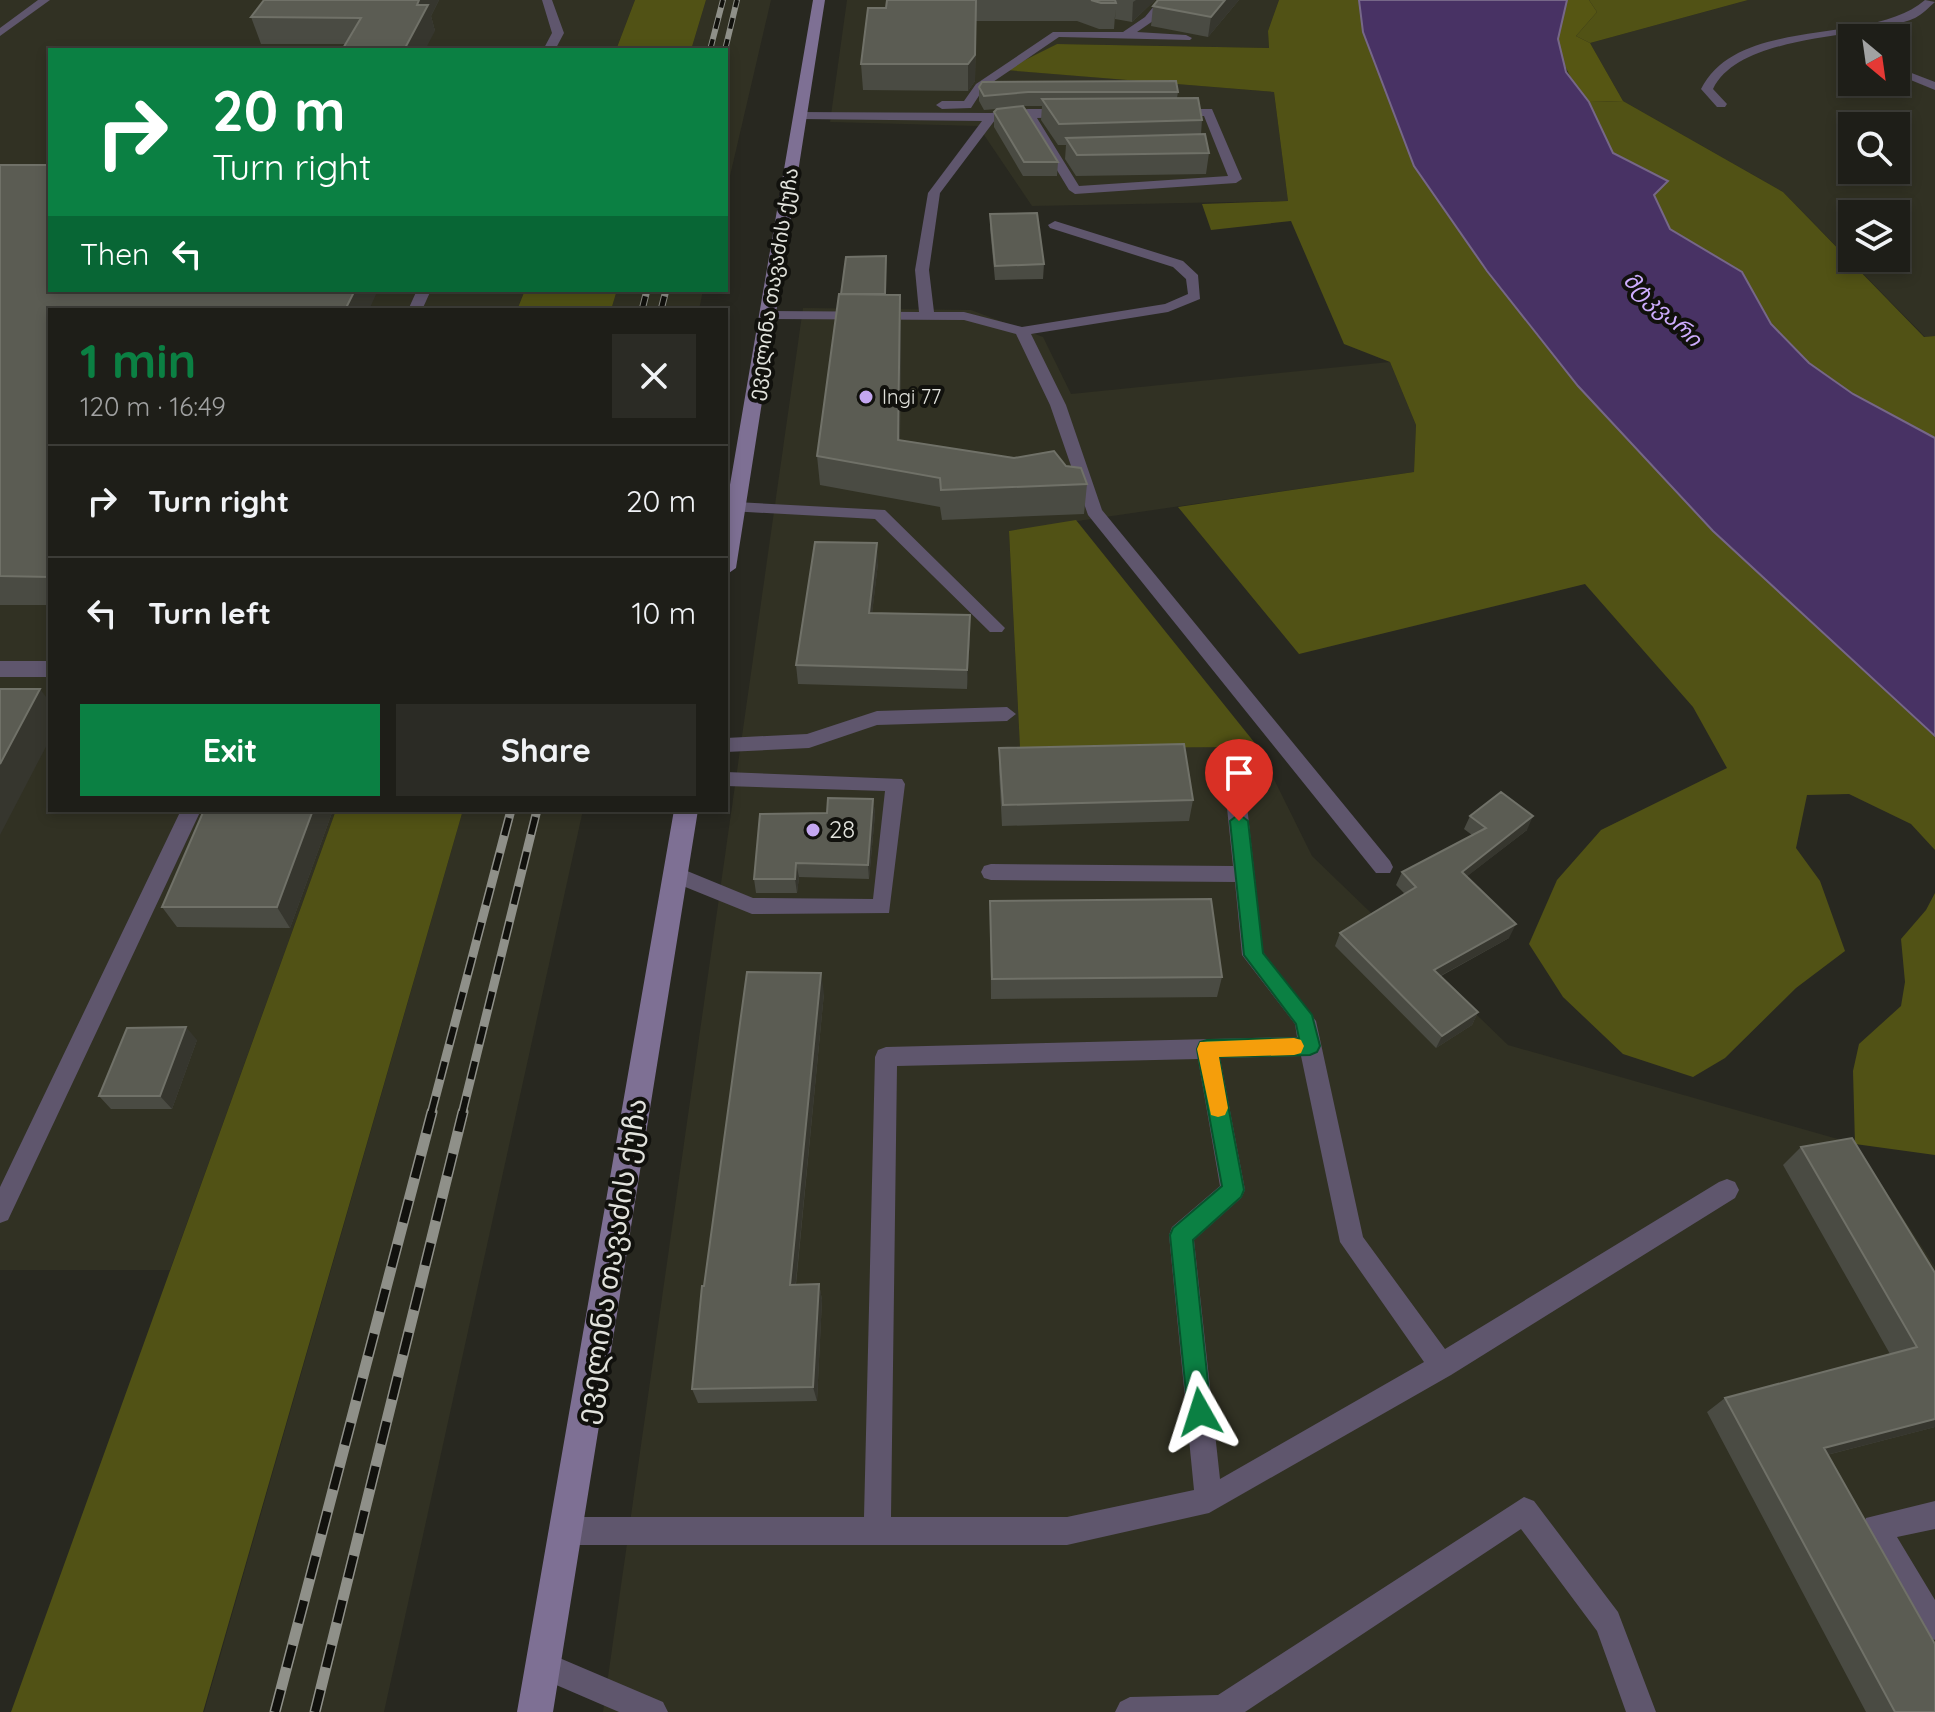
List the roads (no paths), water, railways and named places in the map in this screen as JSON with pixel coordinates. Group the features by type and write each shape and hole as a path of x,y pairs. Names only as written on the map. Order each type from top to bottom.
{"main road":[{"name":"ეველინა თავაძის ქუჩა","path":"728,556 819,0"},
{"name":"ეველინა თავაძის ქუჩა","path":"535,1712 686,812"}],"street":[{"path":"0,669 48,669"}],"lane":[{"path":"0,33 45,0"},
{"path":"547,0 558,33 550,48"},
{"path":"1125,35 1149,19 1165,0"},
{"path":"1895,24 1915,14 1931,0"},
{"path":"801,110 967,105 980,86 1057,34 1186,38"},
{"path":"1721,104 1707,89 1707,84 1747,54 1801,37 1838,35"},
{"path":"1910,76 1935,86"},
{"path":"801,110 991,117 1028,113 1088,113"},
{"path":"1028,113 1075,190 1236,179 1208,112 1163,113"},
{"path":"927,316 922,270 934,193 991,117"},
{"path":"1206,149 1222,148"},
{"path":"1051,152 1066,151"},
{"path":"768,315 964,316 1022,331 1168,308 1195,296 1193,278 1178,264 1055,225"},
{"path":"1022,331 1058,405 1094,511 1383,867"},
{"path":"736,507 879,514 996,628"},
{"path":"728,745 809,741 877,718 1007,714"},
{"path":"1233,769 1253,955 1305,1021 1352,1242 1442,1366"},
{"path":"675,874 752,906 882,907 895,784 728,779"},
{"path":"0,1212 190,812"},
{"path":"991,872 1245,874"},
{"path":"877,1530 886,1057 1310,1046"},
{"path":"1207,1049 1233,1190 1181,1235 1209,1500"},
{"path":"566,1531 1067,1531 1209,1500 1442,1366 1727,1190"},
{"path":"1130,1712 1222,1711 1524,1511 1608,1622 1641,1712"},
{"path":"1935,1515 1876,1528 1935,1626"},
{"path":"543,1665 653,1712"}],"water":[{"name":"მტკვარი","path":"1359,0 1567,0 1558,39 1566,72 1589,102 1613,153 1668,181 1654,195 1670,229 1742,272 1771,324 1809,363 1853,394 1935,438 1935,736 1713,531 1578,386 1487,271 1414,166 1363,32"}],"railway":[{"path":"711,48 723,0"},
{"path":"725,48 737,0"},
{"path":"642,308 646,292"},
{"path":"662,308 666,292"},
{"path":"431,1114 510,812"},
{"path":"462,1114 537,812"},
{"path":"275,1712 432,1112"},
{"path":"315,1712 463,1112"}],"place":[{"name":"Ingi 77","path":"866,397"},
{"name":"28","path":"813,830"}]}
